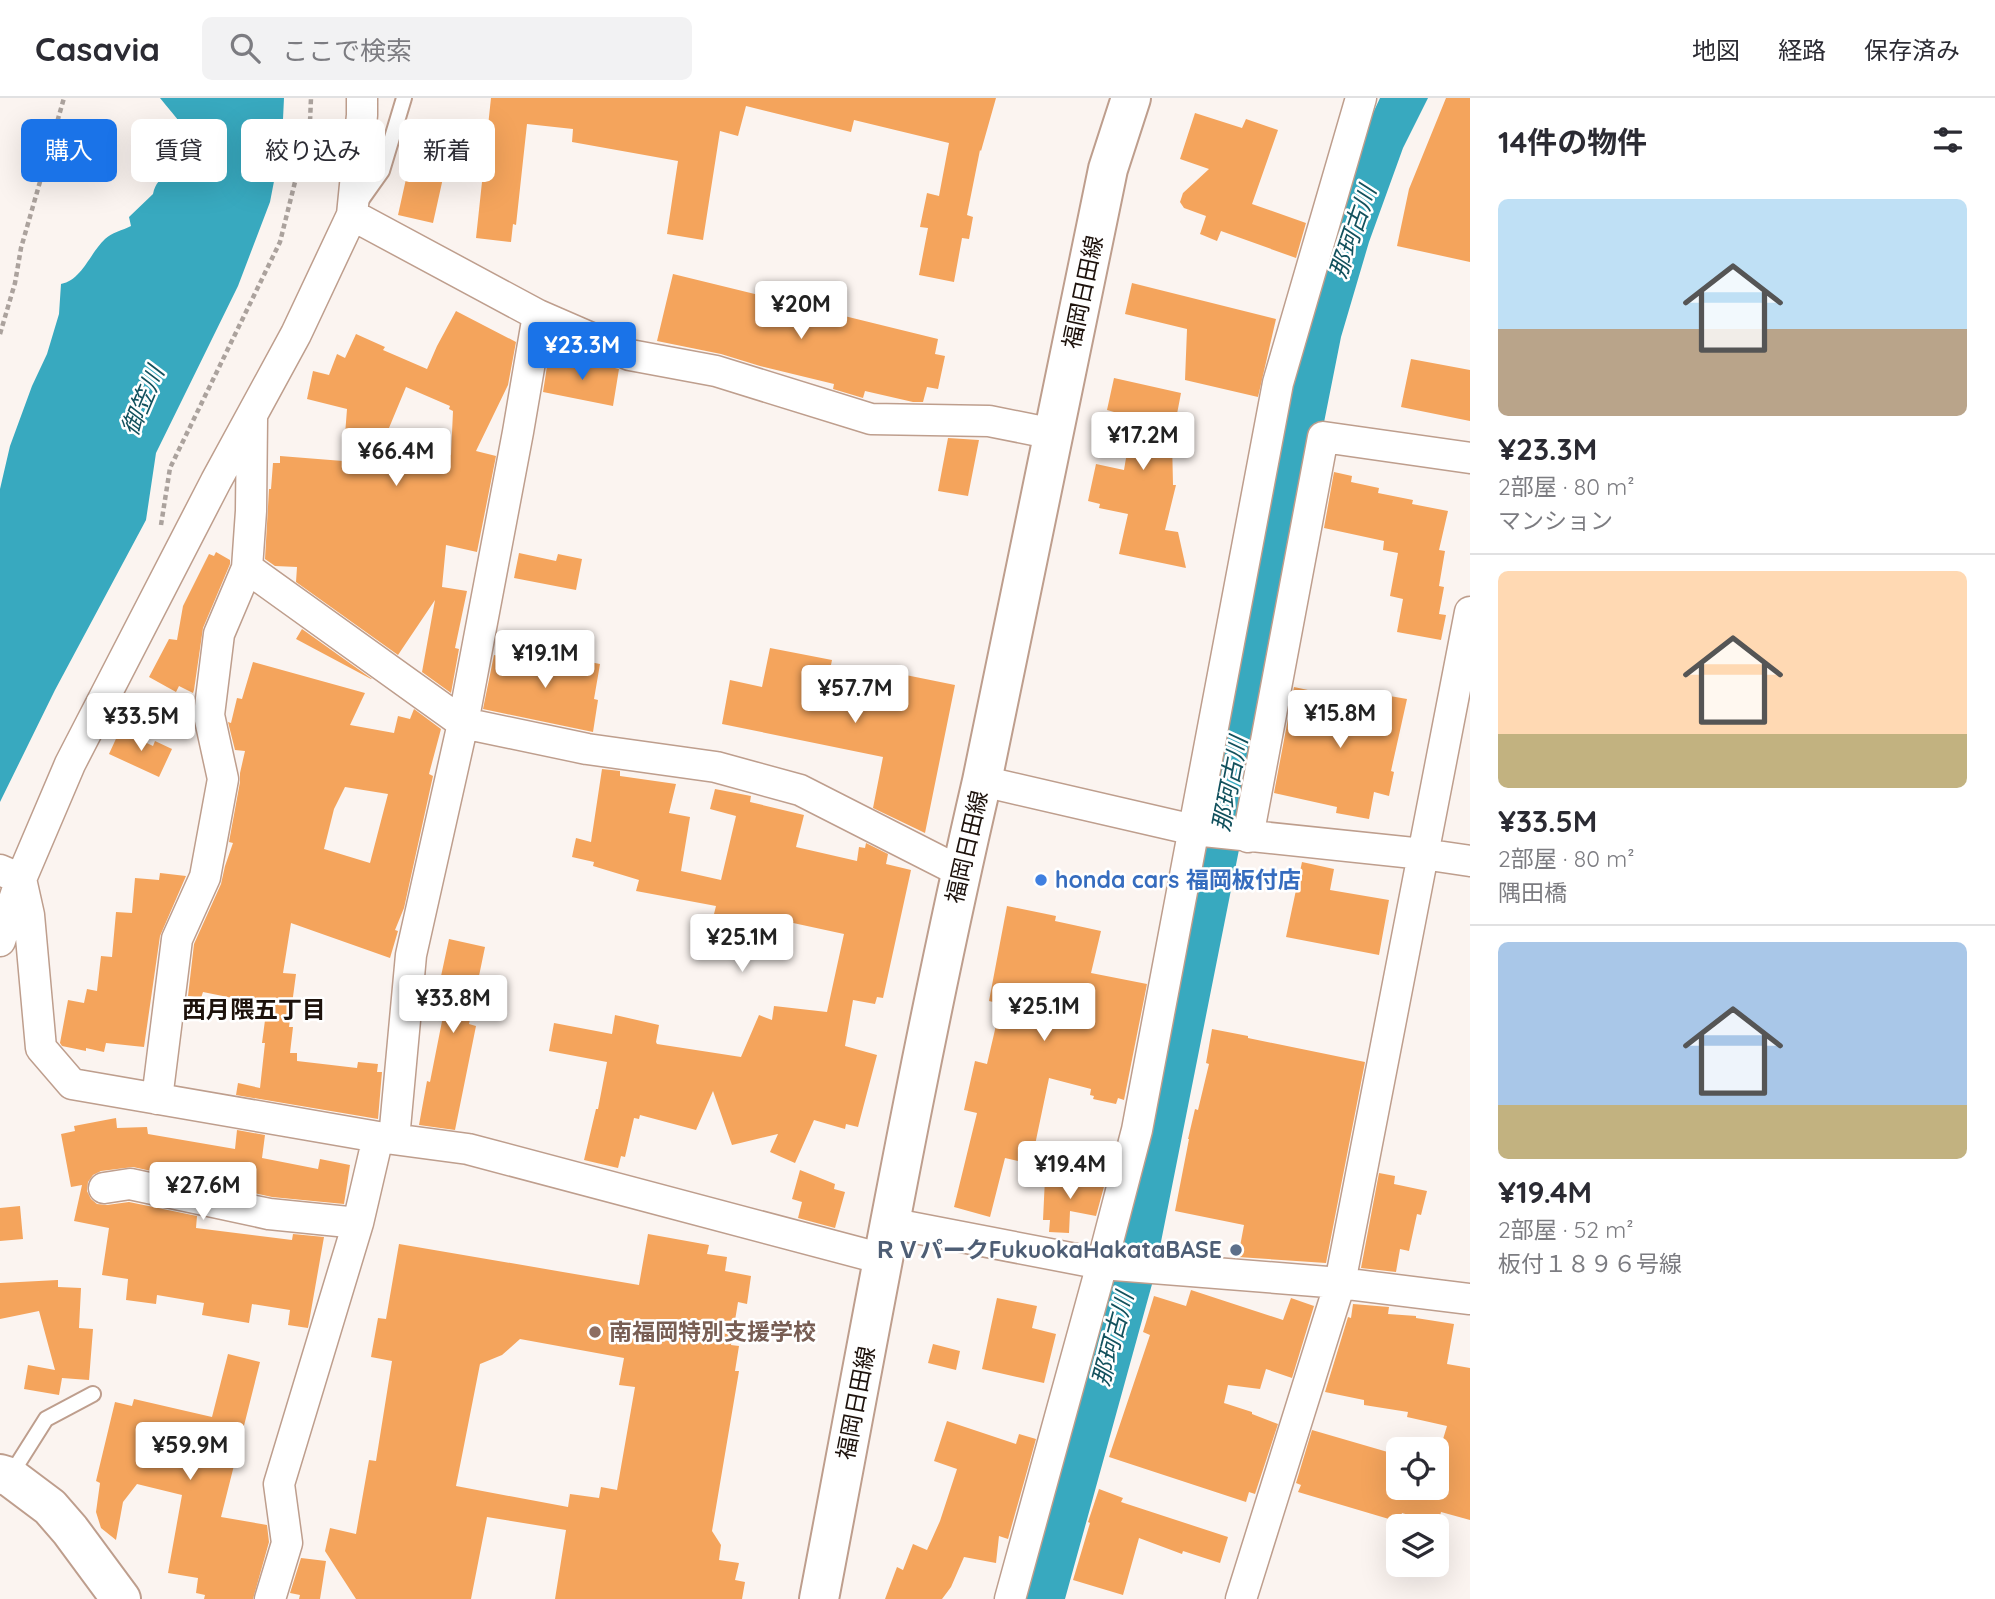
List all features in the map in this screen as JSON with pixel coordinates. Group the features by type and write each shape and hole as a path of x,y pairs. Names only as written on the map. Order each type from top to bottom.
{"main road":[{"name":"福岡日田線","path":"819,1599 886,1241 961,872 1108,169 1131,98"},
{"path":"5,1475 50,1507 121,1599"}],"street":[{"path":"1010,1599 1103,1264 1137,1130 1278,383 1361,98"},
{"path":"0,941 11,875 296,334 352,215 363,104"},
{"path":"352,215 538,315 630,355 716,371 871,419 989,421 1054,433"},
{"path":"271,1599 287,1543 279,1484 386,1138 411,955 463,723 538,315"},
{"path":"157,1099 177,939 205,877 223,779 209,715 219,634 247,568 251,511 252,415"},
{"path":"1248,837 1323,437 1470,458"},
{"path":"247,568 463,723 587,749 716,767 800,790 961,872"},
{"path":"1241,1599 1340,1283 1470,612"},
{"path":"982,781 1194,830 1470,861"},
{"path":"11,875 29,915 41,1048 72,1084 386,1138 468,1149 886,1241 1103,1264 1340,1283 1470,1299"},
{"path":"104,1188 130,1184 269,1214 358,1223"}],"lane":[{"path":"352,215 382,171 404,98"},
{"path":"5,1475 46,1419 93,1394"}],"path":[{"path":"0,334 15,283 21,248 64,98"},
{"path":"161,527 170,468 280,242 310,122 312,98"}],"water":[{"name":"御笠川","path":"160,98 284,98 283,119 241,119 241,182 274,182 270,202 238,286 156,453 146,520 55,690 0,802 0,489 10,446 47,354 59,314 61,284 80,272 108,237 131,226 129,217 153,194 159,182 227,182 227,119 176,118"},
{"name":"那珂古川","path":"1380,98 1428,98 1403,148 1369,242 1341,337 1154,1277 1065,1599 1021,1599 1302,330 1367,126"}],"building":[{"path":"491,98 996,98 980,150 967,215 973,217 969,239 962,238 954,282 919,275 928,228 920,227 927,193 939,196 949,143 854,120 851,132 746,106 738,136 720,131 703,240 667,234 678,161 572,142 573,129 527,124 516,225 513,224 511,242 476,238 482,182 495,182 495,119 489,119"},
{"path":"1446,98 1470,98 1470,262 1397,246 1409,189"},
{"path":"1195,113 1242,128 1246,119 1278,130 1252,204 1306,223 1296,258 1221,231 1217,241 1200,234 1206,216 1184,208 1180,202 1183,193 1209,169 1180,159"},
{"path":"405,182 442,182 433,223 398,215"},
{"path":"673,274 938,339 935,354 945,356 938,389 927,387 923,402 865,391 863,398 833,389 834,384 721,354 657,341"},
{"path":"1132,283 1276,319 1258,397 1185,380 1187,329 1125,314"},
{"path":"456,311 516,342 508,385 476,451 496,456 477,552 446,545 442,587 467,591 455,648 459,649 451,693 422,672 435,600 398,655 296,582 297,567 275,566 265,559 273,463 280,463 280,456 343,461 347,409 307,399 313,371 329,375 337,354 345,358 356,334 385,347 383,350 427,369","holes":["406,387 450,406 449,409 453,411 451,455 379,452"]},
{"path":"1411,359 1470,370 1470,421 1401,407"},
{"path":"548,360 589,368 590,362 619,369 613,406 543,392"},
{"path":"1114,378 1181,393 1172,440 1173,485 1176,485 1165,530 1178,532 1186,568 1119,554 1128,514 1099,508 1100,504 1088,501 1096,464 1124,470 1131,428 1111,424 1114,412 1107,410"},
{"path":"948,438 979,440 968,496 938,491"},
{"path":"1334,472 1352,476 1351,482 1379,488 1378,493 1413,500 1412,504 1448,511 1439,550 1445,551 1439,586 1444,587 1439,614 1446,615 1441,640 1397,632 1403,599 1390,596 1398,553 1383,550 1384,541 1324,528"},
{"path":"216,552 230,560 230,564 203,628 194,690 193,693 179,686 176,692 149,677 169,639 177,640 183,606 209,554 214,556"},
{"path":"519,553 556,561 558,554 582,559 576,590 514,578"},
{"path":"302,629 372,679 296,639"},
{"path":"770,648 832,660 824,699 873,709 881,670 955,685 925,833 873,808 883,757 722,724 730,680 762,687"},
{"path":"540,652 600,664 594,699 598,700 593,732 483,709 494,655 538,663"},
{"path":"253,662 365,693 350,725 394,733 398,716 410,719 414,709 441,729 429,774 433,776 404,908 395,930 398,931 390,958 291,923 283,973 296,974 289,1027 293,1027 290,1053 297,1053 297,1061 357,1068 358,1062 378,1064 377,1072 382,1072 378,1119 236,1095 238,1083 260,1088 267,1005 203,992 201,998 188,996 194,944 221,884 233,843 229,842 245,751 235,750 228,722 231,723 237,698 242,699","holes":["345,787 388,794 370,863 324,849 334,809"]},
{"path":"1294,687 1359,701 1361,691 1407,699 1391,771 1394,772 1389,796 1374,792 1369,819 1336,813 1337,807 1274,793"},
{"path":"120,730 153,746 155,741 172,749 159,777 109,754"},
{"path":"602,769 620,771 620,776 676,784 669,813 690,817 681,871 721,880 736,816 710,809 715,789 751,796 750,802 804,815 796,847 857,861 859,847 865,848 866,843 888,854 886,864 911,870 883,998 877,997 875,1004 853,1000 845,1046 877,1055 858,1127 846,1124 845,1129 814,1120 795,1163 770,1152 778,1134 732,1145 713,1091 696,1130 640,1115 639,1119 634,1118 625,1157 621,1156 618,1168 584,1160 607,1062 549,1051 554,1023 612,1034 615,1015 659,1025 657,1044 741,1057 759,1015 772,1020 774,1006 827,1012 844,934 751,914 746,938 710,930 716,906 636,891 639,880 593,866 594,862 572,857 576,838 591,842"},
{"path":"1302,862 1334,869 1330,890 1389,900 1379,955 1286,937"},
{"path":"160,873 186,876 160,936 144,1047 106,1043 104,1052 62,1046 60,1043 68,1000 84,1003 87,989 97,991 101,956 112,957 116,912 132,913 135,878 159,880"},
{"path":"1007,906 1056,916 1055,921 1101,931 1091,973 1147,984 1124,1100 1118,1098 1116,1104 1093,1099 1094,1096 1090,1095 1091,1089 1049,1078 1031,1164 1005,1158 990,1217 954,1207 977,1113 964,1110 975,1061 987,1064 1001,1004 989,1001"},
{"path":"449,939 485,947 469,1024 476,1026 455,1130 419,1125 445,1006 435,1004"},
{"path":"1212,1029 1365,1062 1326,1263 1238,1257 1244,1225 1175,1211 1188,1139 1209,1064 1206,1063"},
{"path":"116,1118 117,1128 147,1127 148,1134 235,1149 237,1130 265,1135 262,1158 318,1169 320,1159 350,1165 344,1204 272,1197 133,1167 101,1171 93,1175 88,1182 87,1191 97,1204 129,1202 197,1216 196,1228 292,1240 293,1234 324,1237 308,1328 288,1325 290,1310 252,1304 249,1323 202,1315 204,1303 157,1295 156,1304 126,1300 128,1279 102,1275 109,1228 74,1221 82,1185 71,1187 61,1134 75,1131 74,1126"},
{"path":"800,1170 835,1184 834,1189 845,1192 835,1228 798,1218 802,1202 792,1199"},
{"path":"1379,1173 1395,1176 1394,1184 1427,1191 1421,1215 1417,1214 1409,1251 1400,1249 1396,1272 1361,1268"},
{"path":"1045,1178 1105,1183 1096,1216 1070,1211 1069,1233 1049,1232 1050,1220 1043,1220"},
{"path":"20,1206 23,1239 0,1241 0,1208"},
{"path":"648,1234 709,1245 707,1254 727,1257 725,1271 751,1276 747,1304 738,1302 731,1345 739,1346 735,1371 739,1371 712,1531 721,1545 719,1560 739,1563 735,1580 745,1582 742,1599 555,1599 566,1530 487,1517 471,1599 356,1599 325,1551 330,1528 356,1534 369,1460 376,1461 392,1361 371,1357 378,1318 386,1319 399,1244 639,1285","holes":["520,1339 624,1358 619,1385 635,1387 617,1490 601,1487 599,1498 570,1494 568,1507 456,1486 480,1364 502,1355"]},
{"path":"58,1280 58,1287 81,1288 79,1328 93,1329 89,1380 62,1378 59,1395 24,1389 28,1365 55,1370 39,1311 0,1319 0,1283"},
{"path":"1191,1290 1283,1320 1291,1298 1314,1306 1292,1378 1266,1369 1260,1389 1228,1385 1224,1403 1278,1424 1255,1494 1249,1492 1246,1502 1109,1457 1150,1335 1143,1332 1154,1296 1186,1306"},
{"path":"997,1298 1037,1306 1032,1328 1056,1334 1044,1383 982,1369"},
{"path":"1353,1304 1389,1307 1388,1314 1416,1316 1454,1324 1447,1364 1470,1368 1470,1520 1441,1512 1386,1514 1386,1518 1298,1492 1301,1485 1296,1483 1312,1430 1386,1452 1386,1500 1449,1500 1449,1437 1444,1437 1447,1426 1407,1417 1408,1412 1364,1405 1364,1400 1325,1392 1348,1317 1351,1318"},
{"path":"933,1344 960,1351 956,1370 928,1363"},
{"path":"228,1354 260,1362 221,1517 267,1525 269,1542 253,1599 204,1599 205,1595 196,1593 198,1578 168,1573 182,1495 137,1484 123,1502 116,1540 101,1528 96,1512 100,1483 96,1481 115,1402 132,1406 134,1399 212,1417"},
{"path":"947,1421 1016,1444 1019,1434 1036,1439 1008,1539 999,1536 996,1563 964,1557 951,1587 942,1599 885,1599 897,1567 903,1570 913,1544 927,1550 940,1521 957,1469 934,1461"},
{"path":"1099,1489 1123,1498 1121,1502 1228,1537 1220,1563 1183,1551 1182,1554 1139,1538 1123,1595 1073,1580"},
{"path":"301,1558 326,1561 320,1599 299,1599 300,1595 290,1593"}],"place":[{"name":"honda cars 福岡板付店","path":"1041,880"},
{"name":"ＲＶパークFukuokaHakataBASE","path":"1236,1250"},
{"name":"南福岡特別支援学校","path":"595,1332"}],"district":[{"name":"西月隈五丁目","path":"254,1010"}]}
